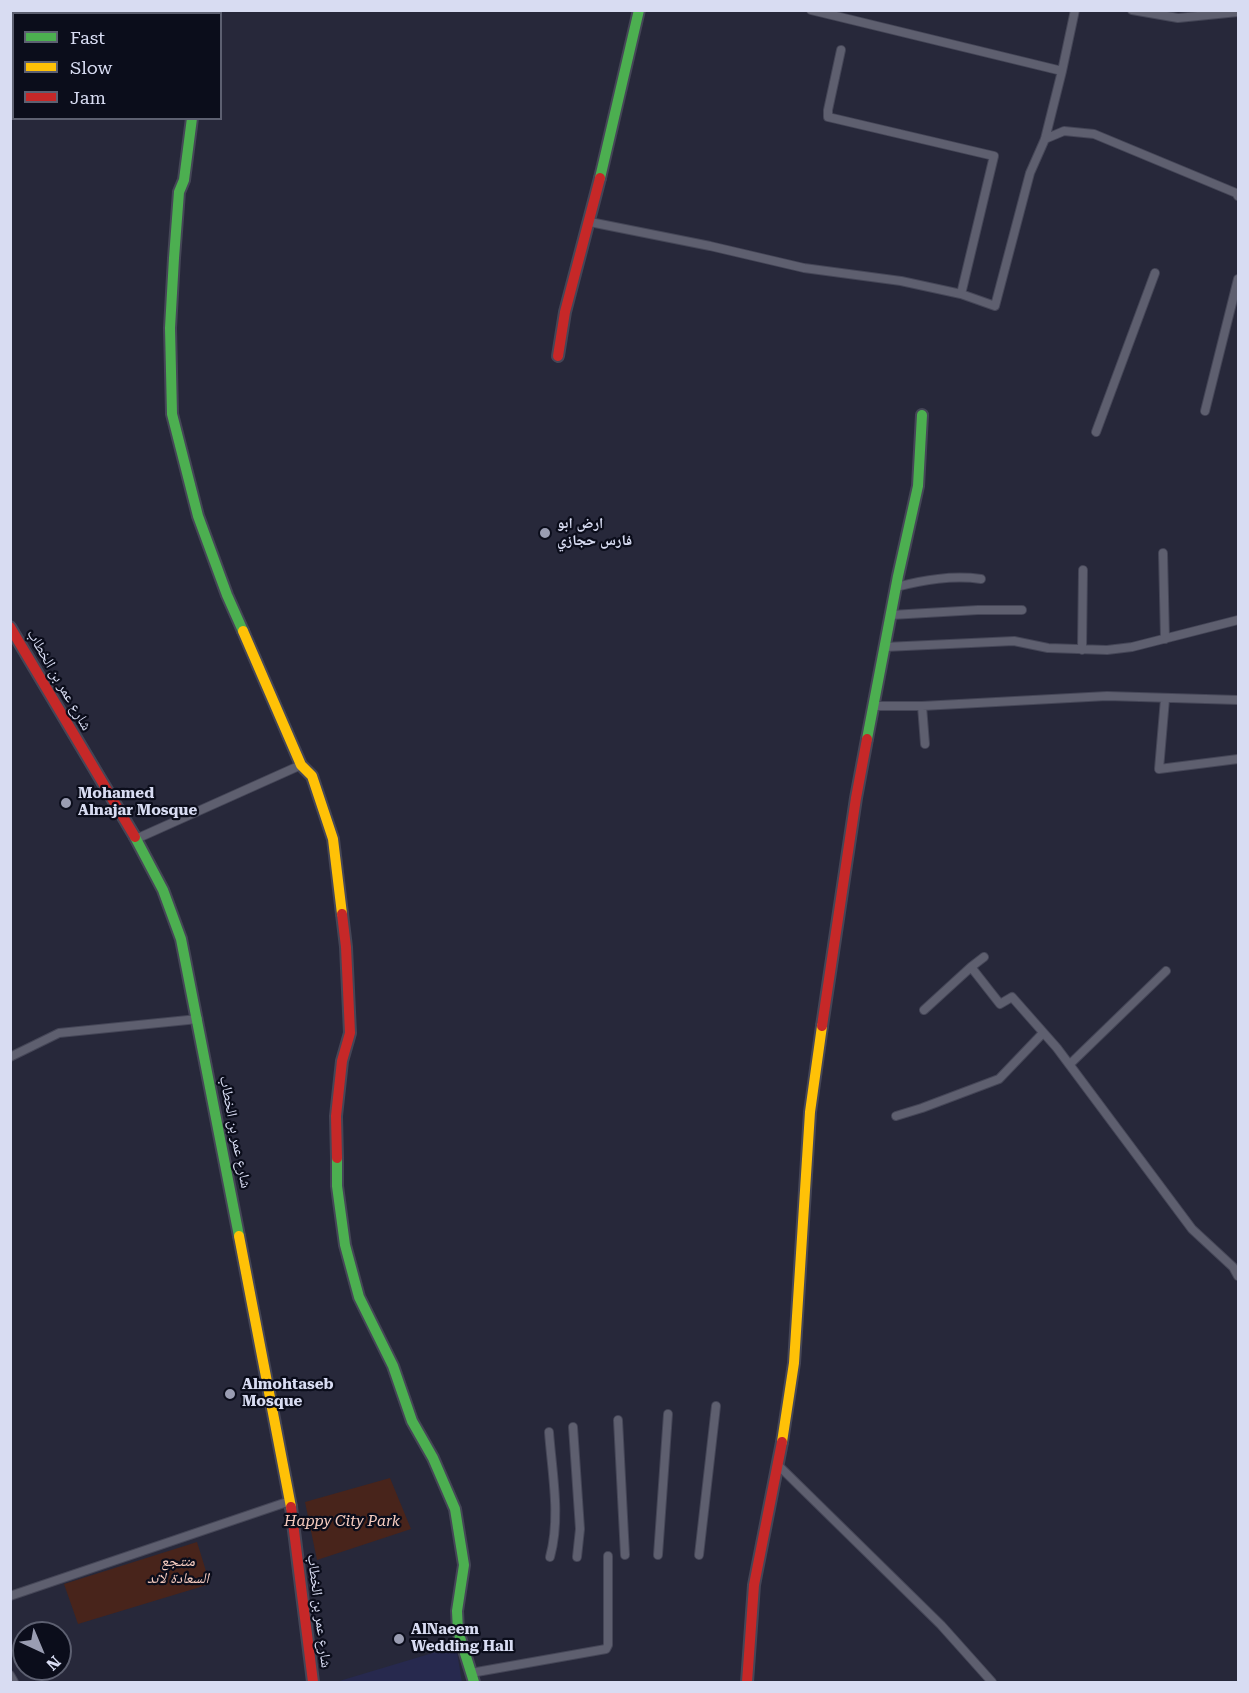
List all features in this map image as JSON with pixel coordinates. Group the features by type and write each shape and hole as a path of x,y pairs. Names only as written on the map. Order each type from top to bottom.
{"street":[{"path":"558,356 565,312 590,222 639,10"},
{"path":"811,10 1062,71"},
{"path":"590,222 804,268 901,281 961,294 995,306 1030,173 1045,139 1075,10"},
{"path":"1132,10 1178,18 1239,12"},
{"path":"841,50 828,117 994,156 961,294"},
{"path":"192,120 184,180 179,192 174,258 170,328 172,414 198,516 227,595 302,765 312,776 333,839 346,947 350,1033 342,1061 336,1116 338,1186 345,1245 359,1298 393,1366 412,1421 433,1458 455,1509 464,1565 457,1611 458,1631 472,1678 606,1649 608,1645 608,1556"},
{"path":"1045,139 1064,131 1094,134 1239,196"},
{"path":"1096,432 1155,273"},
{"path":"1205,411 1239,279"},
{"path":"747,1683 754,1585 778,1465 794,1363 810,1112 856,798 896,587 918,486 922,415"},
{"path":"1163,553 1165,639"},
{"path":"1082,650 1083,570"},
{"path":"896,587 918,581 962,577 981,579"},
{"path":"891,615 1022,610"},
{"path":"885,647 1014,641 1048,648 1107,650 1132,647 1239,620"},
{"name":"شارع عمر بن الخطاب","path":"10,627 136,839 163,890 187,960 290,1501 313,1683"},
{"path":"874,706 922,706 1107,696 1239,700"},
{"path":"1165,699 1160,769 1239,759"},
{"path":"922,706 925,744"},
{"path":"136,839 302,765"},
{"path":"924,1010 984,957"},
{"path":"971,967 1000,1004 1012,997 1070,1064 1192,1229 1233,1267 1239,1276"},
{"path":"1070,1064 1166,971"},
{"path":"10,1057 59,1033 198,1019"},
{"path":"896,1116 999,1079 1043,1033"},
{"path":"699,1555 716,1406"},
{"path":"658,1555 668,1414"},
{"path":"618,1420 625,1555"},
{"path":"573,1427 580,1529 576,1557"},
{"path":"549,1432 556,1517 555,1540 550,1557"},
{"path":"778,1465 941,1625 992,1683"},
{"path":"10,1596 290,1501"},
{"path":"10,1675 14,1683"}],"shaded area":[{"path":"456,1646 462,1682 336,1682"}],"green space":[{"name":"Happy City Park","path":"390,1478 411,1529 317,1560 305,1502"},
{"name":"منتجع السعادة لاند","path":"197,1542 210,1584 78,1624 64,1584"}],"traffic: fast":[{"path":"600,178 639,10"},
{"path":"192,120 184,180 179,192 174,258 170,328 172,414 198,516 243,631"},
{"path":"867,739 898,576 918,486 922,415"},
{"path":"135,837 163,890 181,939 239,1236"},
{"path":"337,1158 337,1186 345,1245 359,1297 393,1366 412,1421 433,1458 455,1509 464,1565 457,1611 458,1631 474,1682"}],"traffic: slow":[{"path":"243,631 301,765 312,776 333,839 342,914"},
{"path":"782,1442 794,1363 810,1112 822,1026"},
{"path":"239,1236 291,1507"}],"traffic: jam":[{"path":"558,356 565,312 600,178"},
{"path":"10,627 135,837"},
{"path":"822,1026 867,739"},
{"path":"337,1158 336,1116 342,1061 350,1033 342,914"},
{"path":"747,1682 754,1585 782,1442"},
{"path":"291,1507 313,1682"}],"place":[{"name":"ارض ابو فارس حجازي","path":"545,533"},
{"name":"Mohamed Alnajar Mosque","path":"66,803"},
{"name":"Almohtaseb Mosque","path":"230,1394"},
{"name":"AlNaeem Wedding Hall","path":"399,1639"}]}
